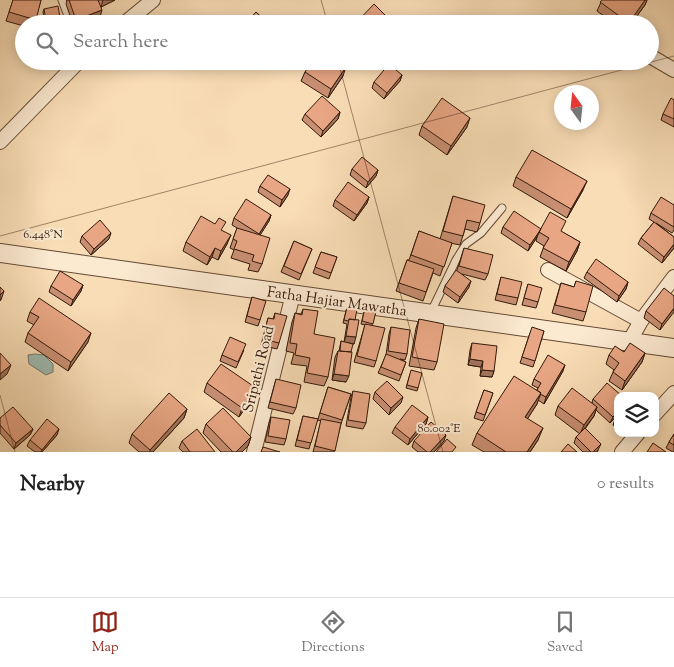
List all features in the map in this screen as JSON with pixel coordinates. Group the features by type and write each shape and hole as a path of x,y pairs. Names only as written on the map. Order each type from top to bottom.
{"street":[{"path":"135,15 153,0"},
{"path":"659,61 674,70"},
{"path":"0,142 70,70"},
{"name":"Fatha Hajiar Mawatha","path":"0,253 674,348"},
{"path":"548,270 641,321"},
{"path":"629,342 641,321 674,277"},
{"name":"Sripathi Road","path":"254,452 293,294"},
{"path":"659,410 674,393"},
{"path":"622,452 635,437"}],"lane":[{"path":"62,0 68,15"},
{"path":"430,314 456,260 466,244 481,233 502,208"}],"water":[{"path":"28,355 44,355 53,364 53,372 46,375 29,364"}],"building":[{"path":"13,0 41,0 37,15 19,15 9,12"},
{"path":"69,0 98,0 102,10 89,15 74,15"},
{"path":"602,0 645,0 635,15 618,15 600,2"},
{"path":"374,4 385,15 364,15"},
{"path":"58,6 60,15 45,15 44,9"},
{"path":"306,70 344,70 331,89 305,72"},
{"path":"384,70 396,70 402,75 387,93 374,82"},
{"path":"322,96 340,112 323,131 305,114"},
{"path":"442,98 470,118 451,146 422,126"},
{"path":"671,98 674,100 674,119 663,114"},
{"path":"532,150 587,181 571,209 516,177"},
{"path":"362,157 378,170 368,182 352,169"},
{"path":"268,175 290,189 282,200 260,186"},
{"path":"348,182 369,197 357,215 335,200"},
{"path":"453,196 485,205 480,223 467,220 463,236 443,231"},
{"path":"661,197 674,205 674,227 651,213"},
{"path":"246,199 271,215 259,234 234,218"},
{"path":"514,211 541,229 530,245 503,227"},
{"path":"550,212 566,221 561,231 580,242 569,262 543,248 549,238 539,232"},
{"path":"201,216 215,224 219,218 226,222 221,230 231,235 221,251 215,248 210,257 186,242"},
{"path":"100,220 111,233 94,249 82,236"},
{"path":"654,222 674,237 674,244 664,257 641,238"},
{"path":"237,228 270,238 262,264 252,261 254,255 234,249 237,241 233,239"},
{"path":"419,231 452,243 444,267 411,255"},
{"path":"294,241 312,249 301,274 284,266"},
{"path":"464,248 493,255 488,274 459,266"},
{"path":"321,252 337,257 331,273 315,267"},
{"path":"596,259 628,282 619,296 587,272"},
{"path":"407,260 434,269 426,292 399,283"},
{"path":"456,270 471,281 460,297 445,286"},
{"path":"60,271 83,285 73,300 51,286"},
{"path":"501,277 522,282 518,298 497,294"},
{"path":"576,281 593,286 586,312 555,305 561,283 574,287"},
{"path":"528,284 542,288 538,302 524,298"},
{"path":"0,287 4,291 0,295"},
{"path":"664,288 674,296 674,308 662,324 646,311"},
{"path":"252,297 266,301 260,320 247,316"},
{"path":"39,298 91,333 71,362 28,333 39,317 30,312"},
{"path":"347,307 357,309 355,320 344,320"},
{"path":"365,308 376,311 373,324 362,321"},
{"path":"303,309 318,311 314,334 335,338 328,377 307,373 310,358 295,355 297,344 290,343 295,313 302,315"},
{"path":"275,313 287,316 279,343 263,339 268,318 274,319"},
{"path":"349,319 359,320 356,337 346,336"},
{"path":"419,319 444,324 437,362 412,357"},
{"path":"365,324 385,328 376,361 357,356"},
{"path":"391,327 410,330 407,354 388,351"},
{"path":"532,327 544,331 535,361 522,357"},
{"path":"230,337 246,344 238,362 222,355"},
{"path":"341,341 353,344 351,352 340,351"},
{"path":"472,343 497,346 494,371 482,370 483,361 470,359"},
{"path":"630,343 645,353 625,381 613,372 619,363 609,355 615,346 624,352"},
{"path":"338,351 352,352 349,376 334,374"},
{"path":"0,353 11,365 0,374"},
{"path":"386,354 406,362 401,375 381,367"},
{"path":"548,355 565,365 546,397 537,390 541,383 534,379"},
{"path":"221,364 256,388 242,408 207,383"},
{"path":"411,370 422,373 418,388 407,385"},
{"path":"514,376 541,393 525,417 543,428 527,452 506,452 477,433"},
{"path":"276,379 301,385 296,408 270,402"},
{"path":"387,381 403,397 391,408 375,392"},
{"path":"607,383 617,392 614,392 613,417 593,399"},
{"path":"328,387 351,394 342,420 320,413"},
{"path":"572,388 597,407 584,425 558,406"},
{"path":"484,390 493,393 485,415 476,412"},
{"path":"353,391 370,394 366,423 348,420"},
{"path":"169,393 187,409 150,450 132,434"},
{"path":"412,405 428,417 410,439 395,427"},
{"path":"13,407 33,429 16,443 0,425 0,418"},
{"path":"223,408 251,437 236,452 233,452 206,424"},
{"path":"303,416 318,419 311,443 297,440"},
{"path":"271,417 290,420 286,439 268,436"},
{"path":"47,419 59,429 42,450 30,440"},
{"path":"321,419 341,423 335,451 315,446"},
{"path":"431,422 446,435 430,452 427,452 414,441"},
{"path":"585,428 601,444 593,452 576,437"},
{"path":"197,429 215,452 190,452 182,441"},
{"path":"674,434 674,445 669,442"},
{"path":"447,439 456,447 452,452 436,452"},
{"path":"653,443 666,452 647,452"},
{"path":"568,444 577,452 561,452"},
{"path":"263,447 280,452 261,452"}]}
